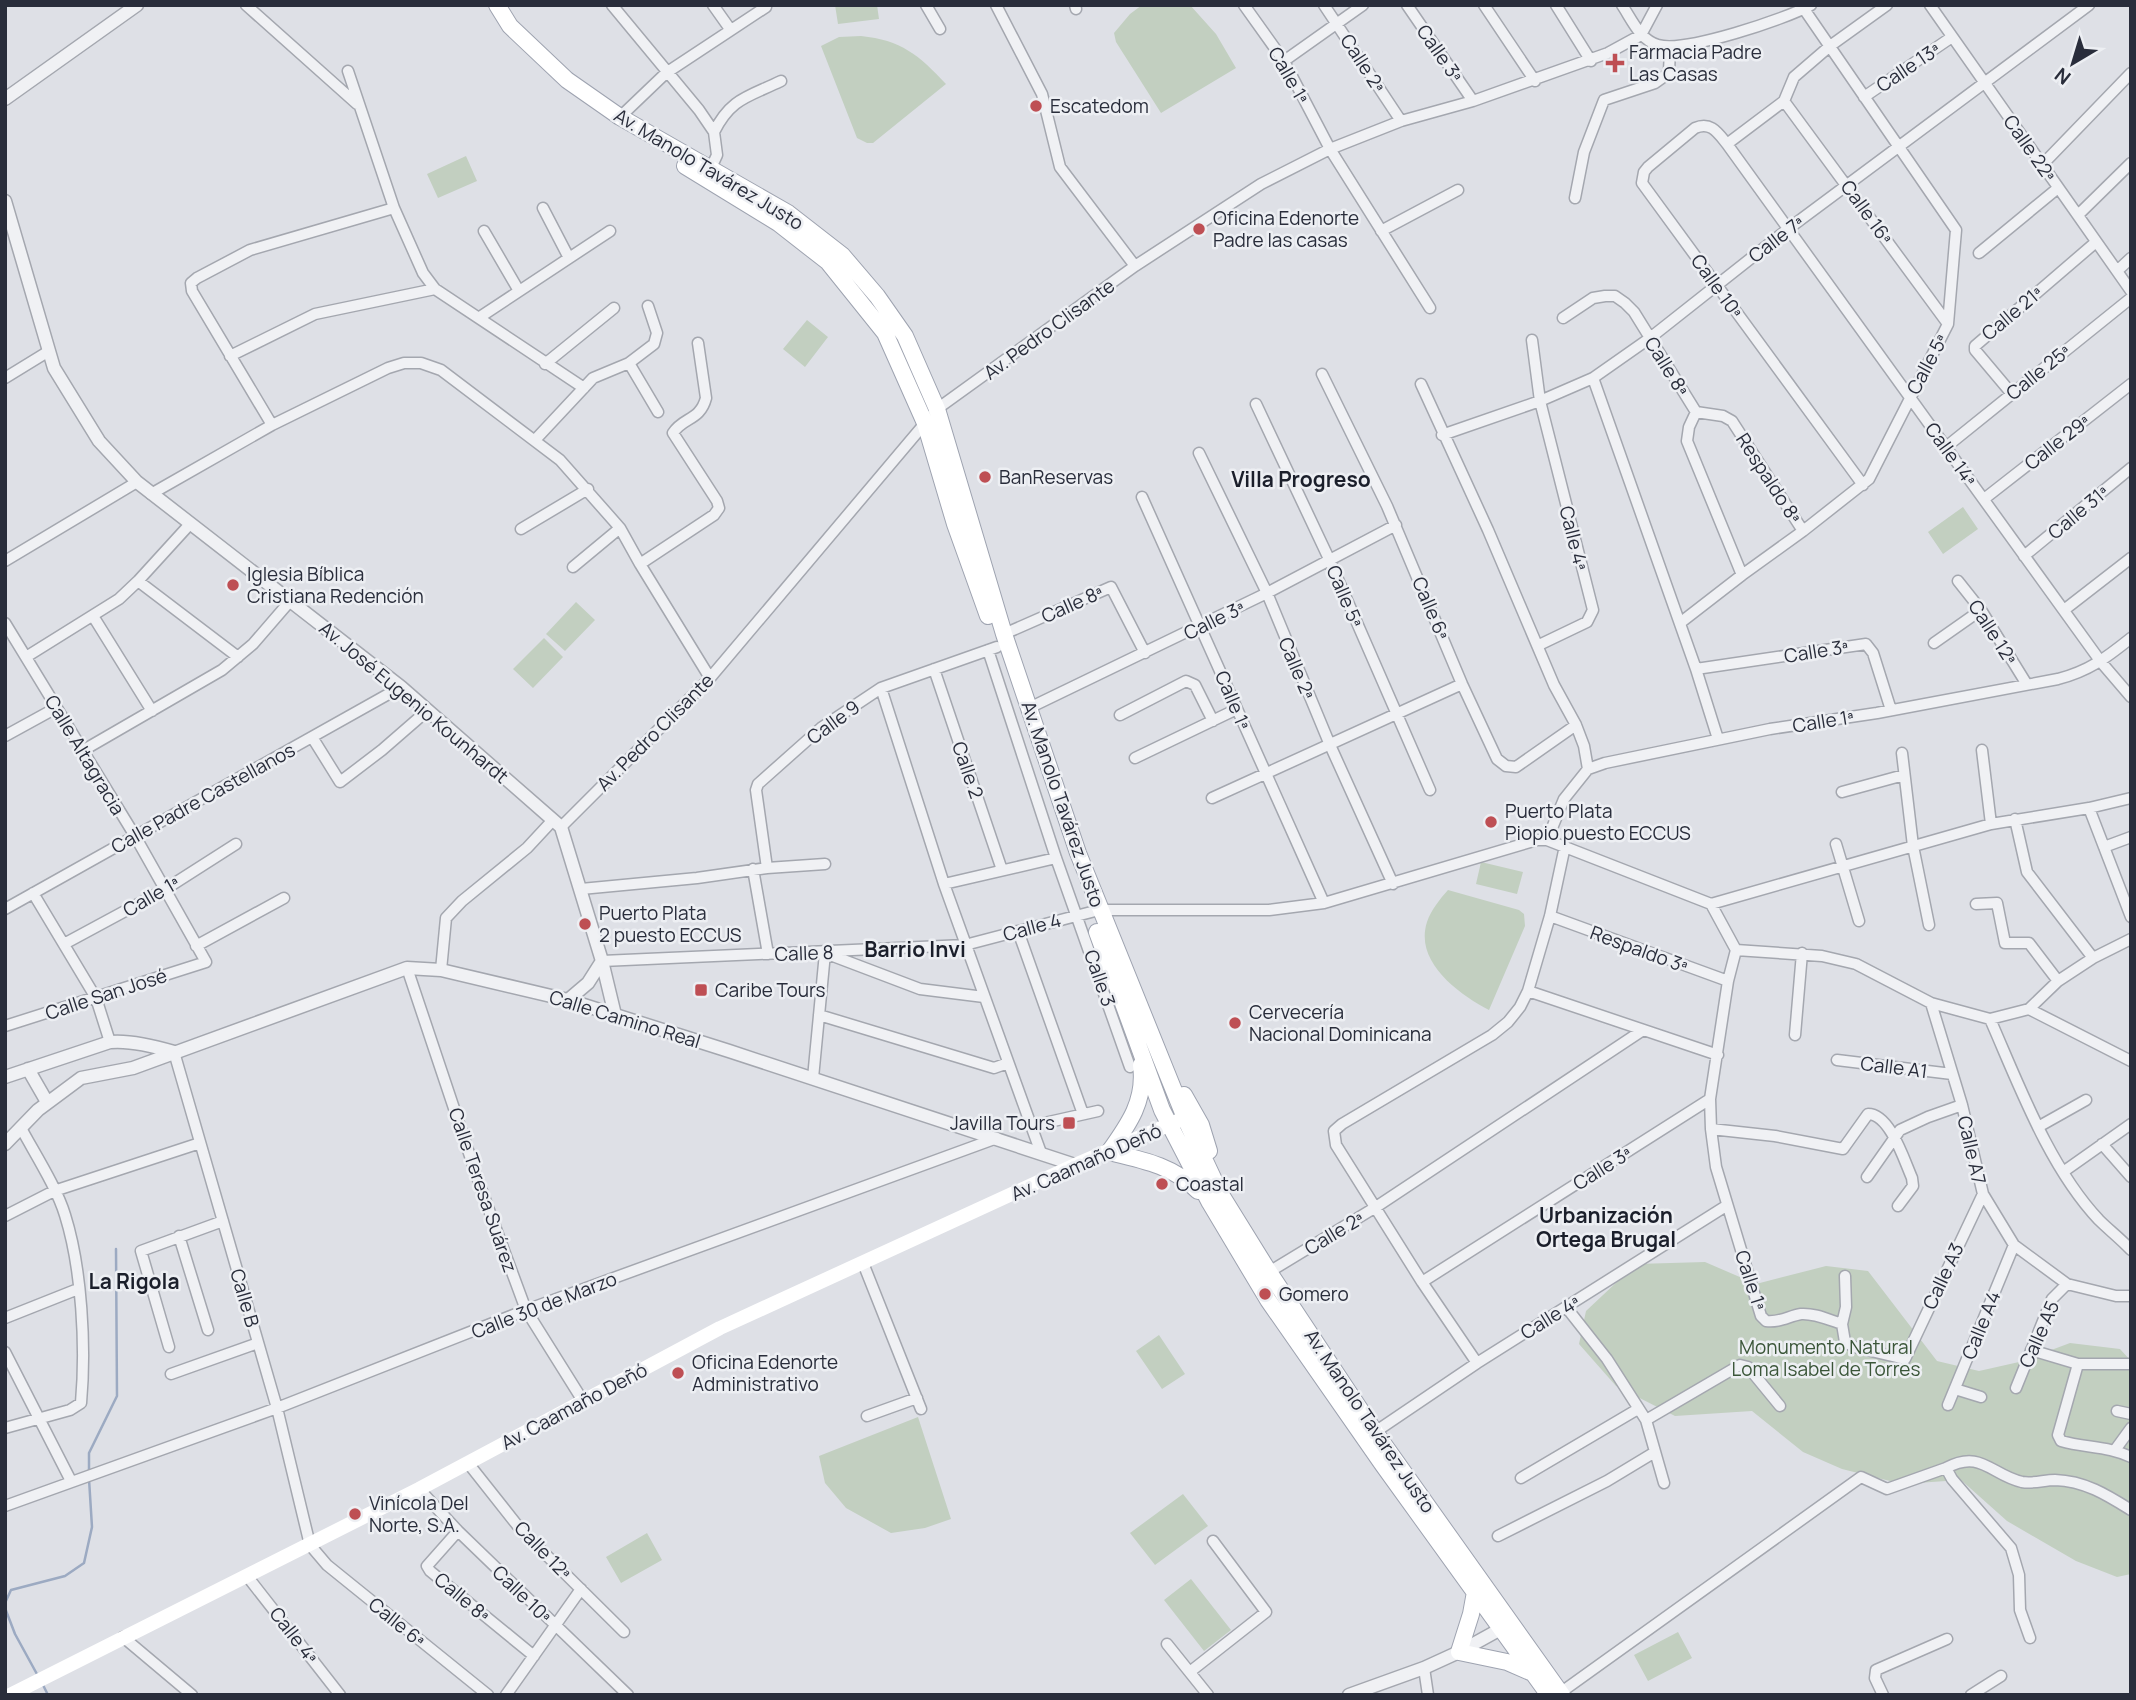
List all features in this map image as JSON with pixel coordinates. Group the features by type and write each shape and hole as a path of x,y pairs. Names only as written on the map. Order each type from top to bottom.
{"main road":[{"name":"Av. Manolo Tavárez Justo","path":"487,5 509,35 561,89 778,223 828,262 885,332 925,423 955,524 1089,912 1169,1126 1210,1203 1268,1300 1475,1592 1505,1626 1532,1673 1557,1694"},
{"name":"Av. Manolo Tavárez Justo","path":"497,5 510,26 567,80 620,117 788,213 842,255 877,296 905,336 937,409 996,644 1029,708 1089,912 1213,1178 1269,1272 1375,1432 1505,1626 1557,1694"},
{"path":"1138,1049 1142,1084 1138,1107 1110,1152 1151,1161 1174,1172 1187,1180 1210,1203"},
{"path":"1164,1068 1201,1125 1210,1154 1213,1178"},
{"name":"Av. Caamaño Deñó","path":"16,1692 419,1489 720,1328 1075,1165 1185,1118"},
{"path":"1475,1592 1459,1652 1507,1662 1532,1673"}],"street":[{"path":"5,99 137,5"},
{"path":"246,5 359,106"},
{"path":"612,5 714,132 716,155 711,168"},
{"path":"713,5 730,29"},
{"path":"926,5 940,29"},
{"path":"996,5 1042,94 1060,167 1135,266"},
{"name":"Calle 1ª","path":"1244,5 1284,61 1329,149 1430,308"},
{"name":"Calle 2ª","path":"1324,5 1401,121"},
{"path":"1284,61 1363,5"},
{"name":"Calle 3ª","path":"1406,5 1473,101"},
{"path":"1484,5 1535,81"},
{"path":"1556,5 1591,61"},
{"path":"1622,5 1641,35 1656,45 1675,48 1713,40 1808,7"},
{"path":"1641,35 1657,5"},
{"path":"1727,144 1784,101 1794,77 1830,46 1887,5"},
{"name":"Calle 22ª","path":"1930,5 2131,291"},
{"name":"Calle 7ª","path":"1442,435 1540,401 1593,378 1650,338 1788,229 2090,5"},
{"name":"Calle 5ª","path":"1680,623 1869,479 1948,324 1956,230 1830,46 1808,7"},
{"path":"620,117 666,73 766,8"},
{"name":"Av. Pedro Clisante","path":"441,970 446,918 462,901 557,823 710,678 937,409 1135,266 1231,202 1329,149 1401,121 1473,101 1591,61 1641,35"},
{"name":"Calle 13ª","path":"1864,97 1952,37"},
{"path":"1574,198 1584,152 1604,100 1656,83 1669,73 1670,47"},
{"path":"348,71 394,208 423,273 435,289 584,388"},
{"path":"2042,165 2131,73"},
{"path":"714,132 727,109 781,80"},
{"name":"Calle 16ª","path":"1784,101 1848,184 1948,324"},
{"name":"Calle 10ª","path":"1727,144 1715,129 1701,125 1648,167 1642,177 1642,183 1863,485"},
{"name":"Calle 14ª","path":"1727,144 2101,662 2131,697"},
{"path":"2078,215 2131,163"},
{"path":"1979,253 2058,187"},
{"path":"1381,231 1458,190"},
{"name":"Av. José Eugenio Kounhardt","path":"5,201 54,368 99,441 151,494 401,687 557,823"},
{"path":"272,425 192,291 191,284 197,278 250,250 394,208"},
{"path":"543,208 569,258"},
{"path":"484,231 519,291"},
{"path":"480,317 610,231"},
{"name":"Calle 21ª","path":"2012,394 1975,350 1975,346 2096,242"},
{"path":"2117,271 2131,258"},
{"path":"230,356 315,314 435,289"},
{"name":"Calle 8ª","path":"1563,318 1594,299 1615,296 1634,312 1696,412 1689,427 1687,441 1742,575"},
{"name":"Calle 25ª","path":"1946,447 2131,298"},
{"path":"535,440 593,378 629,363 654,344 657,333 648,306"},
{"path":"545,364 614,307"},
{"name":"Calle 4ª","path":"1532,340 1540,401 1593,610 1587,621 1539,645"},
{"path":"639,564 714,515 719,508 673,433 675,429 699,415 704,406 706,398 698,343"},
{"path":"5,378 49,351"},
{"path":"151,494 272,425 388,368 404,363 421,363 441,370 463,385 560,460 588,489 620,528 639,564 710,678"},
{"path":"629,363 658,412"},
{"name":"Calle 6ª","path":"1322,374 1396,526 1462,684 1497,759 1506,766 1516,767 1576,725"},
{"path":"1593,378 1696,669 1718,740"},
{"path":"1421,384 1539,645 1554,685 1584,746 1588,769 1564,799 1547,839 1711,904 1991,824 2089,808 2131,798"},
{"name":"Calle 29ª","path":"1984,499 2131,384"},
{"name":"Calle 5ª","path":"1256,404 1330,561 1430,790"},
{"name":"Respaldo 8ª","path":"1696,412 1723,416 1732,422 1803,531"},
{"name":"Calle 2ª","path":"1199,453 1267,593 1330,745 1393,884"},
{"name":"Calle 31ª","path":"2024,556 2131,468"},
{"path":"5,561 137,482"},
{"path":"521,529 588,489"},
{"name":"Calle 1ª","path":"1142,497 1324,903"},
{"path":"26,657 119,598 190,524"},
{"name":"Calle 3ª","path":"1029,708 1201,626 1396,526"},
{"path":"573,567 620,528"},
{"path":"2064,610 2131,558"},
{"path":"138,581 238,657"},
{"name":"Calle 12ª","path":"1958,581 1981,610 2026,683"},
{"name":"Calle 8ª","path":"996,644 1111,587 1145,653"},
{"path":"82,751 222,670 253,644 291,600"},
{"path":"1934,643 1981,610"},
{"path":"93,616 152,711"},
{"name":"Calle Altagracia","path":"5,623 135,836 206,962"},
{"name":"Calle 1ª","path":"1588,769 1605,763 1718,740 1891,710 2082,672 2101,662 2131,638"},
{"name":"Calle 9","path":"767,868 758,784 821,727 881,688 996,644"},
{"name":"Calle 3","path":"996,644 1056,858 1089,912 1130,1066"},
{"name":"Calle 3ª","path":"1696,669 1866,644 1873,653 1891,710"},
{"name":"Calle 2","path":"934,669 1002,870"},
{"path":"1120,715 1186,681 1195,685 1213,721"},
{"path":"1212,798 1462,684"},
{"name":"Calle Padre Castellanos","path":"5,909 401,687"},
{"path":"881,688 944,884 1041,1153"},
{"path":"5,736 56,708"},
{"path":"1135,758 1237,709"},
{"path":"312,737 340,782 428,710"},
{"path":"1982,750 1991,824"},
{"path":"1902,753 1913,846 1929,925"},
{"path":"1842,792 1904,775"},
{"path":"2089,808 2131,917"},
{"path":"2015,819 2027,872 2093,958"},
{"path":"557,823 580,888 615,1015"},
{"path":"2104,847 2131,837"},
{"name":"Calle 4","path":"965,945 1089,912 1269,910 1324,903 1547,839"},
{"name":"Calle 1ª","path":"64,944 164,890 236,844"},
{"path":"1836,844 1859,920"},
{"path":"1477,1363 1422,1282 1336,1145 1334,1132 1342,1124 1492,1035 1514,1015 1528,991 1550,916 1564,846"},
{"path":"944,884 1056,858"},
{"path":"580,888 825,864"},
{"path":"753,869 768,954"},
{"path":"33,893 96,998 110,1042"},
{"path":"196,946 284,898"},
{"path":"1976,904 1997,903 2005,943 2029,943 2058,981"},
{"path":"1711,904 1736,950 1802,953 1856,964 1931,1003 1990,1019 2029,1009 2058,981 2093,958 2131,939"},
{"name":"Respaldo 3ª","path":"1550,916 1728,981"},
{"path":"1018,930 1083,1114"},
{"name":"Calle 8","path":"602,961 965,945"},
{"name":"Calle 1ª","path":"1736,950 1728,981 1710,1099 1716,1167 1726,1206 1745,1258 1761,1316 1766,1321 1774,1322 1802,1314 1815,1315 1842,1324"},
{"path":"813,1078 825,953 920,989 984,997"},
{"path":"1795,1035 1802,953"},
{"path":"568,1000 588,983 602,961"},
{"name":"Calle San José","path":"5,1026 206,962"},
{"name":"Calle Camino Real","path":"81,1077 133,1068 407,968 441,970 568,1000 1075,1165"},
{"name":"Calle Teresa Suárez","path":"407,968 479,1183 526,1310 583,1401"},
{"path":"1528,991 1718,1055"},
{"name":"Calle A7","path":"1931,1003 1962,1105 1983,1194 2014,1245 2067,1283 2116,1296 2131,1296"},
{"path":"2029,1009 2131,1061"},
{"path":"819,1015 994,1068 1008,1063"},
{"path":"1990,1019 2038,1127 2063,1172 2098,1219 2131,1250"},
{"name":"Calle 2ª","path":"1269,1272 1376,1207 1643,1030"},
{"path":"5,1077 110,1042 132,1043 174,1052"},
{"path":"5,1144 47,1102 81,1077 75,1065 81,1052"},
{"name":"Calle B","path":"174,1052 277,1408 310,1545"},
{"name":"Calle A1","path":"1837,1060 1952,1074"},
{"path":"29,1069 47,1102"},
{"name":"Calle 3ª","path":"1422,1282 1710,1099"},
{"path":"2038,1127 2085,1100"},
{"path":"1867,1177 1900,1130 1962,1105"},
{"path":"1031,1126 1098,1111"},
{"path":"1711,1129 1775,1136 1843,1149 1870,1113 1886,1123 1912,1178 1913,1186 1898,1206"},
{"path":"2063,1172 2131,1124"},
{"path":"5,1428 70,1410 81,1403 84,1366 75,1258 65,1213 21,1128"},
{"name":"Calle 30 de Marzo","path":"74,1481 277,1408 526,1310 997,1138"},
{"path":"5,1216 54,1191 200,1143"},
{"path":"2102,1144 2131,1177"},
{"name":"Calle A3","path":"1842,1324 1845,1342 1854,1348 1905,1359 1983,1194"},
{"name":"Calle 4ª","path":"1375,1432 1477,1363 1726,1206"},
{"path":"169,1347 141,1251 223,1221"},
{"path":"179,1236 208,1330"},
{"name":"Calle A4","path":"1948,1405 2014,1245"},
{"path":"863,1263 919,1404 867,1416"},
{"path":"1842,1324 1846,1307 1844,1276"},
{"name":"Calle A5","path":"2016,1388 2052,1299 2067,1283"},
{"path":"5,1318 78,1289"},
{"path":"1566,1307 1607,1359 1646,1420 1664,1483"},
{"path":"171,1374 258,1343"},
{"path":"2031,1350 2078,1364 2131,1364"},
{"path":"5,1352 74,1481 5,1506"},
{"path":"2078,1364 2058,1435 2061,1441 2077,1446 2115,1450 2131,1457"},
{"path":"1646,1420 1740,1365 1748,1367 1780,1406"},
{"path":"1955,1389 1981,1397"},
{"path":"1521,1478 1638,1409"},
{"path":"2117,1410 2131,1413"},
{"path":"2115,1450 2131,1427"},
{"path":"1498,1536 1607,1481 1655,1452"},
{"path":"1557,1694 1861,1476 1887,1489 1946,1468 1958,1461 1968,1460 1982,1463 2019,1481 2034,1483 2054,1480 2076,1483 2101,1491 2131,1510"},
{"name":"Calle 12ª","path":"468,1463 521,1530 624,1632"},
{"path":"1946,1468 1952,1479 2011,1548 2019,1575 2020,1610 2030,1638"},
{"name":"Calle 10ª","path":"419,1489 458,1531 628,1695"},
{"name":"Calle 8ª","path":"458,1531 429,1562 427,1566 430,1571 534,1656"},
{"path":"1191,1671 1266,1612 1213,1541"},
{"name":"Calle 6ª","path":"310,1545 327,1565 488,1695"},
{"name":"Calle 4ª","path":"247,1576 340,1695"},
{"path":"506,1695 581,1589"},
{"path":"1349,1695 1424,1668 1505,1626"},
{"path":"123,1637 192,1695"},
{"path":"1883,1695 1875,1678 1876,1670 1947,1639"},
{"path":"1167,1644 1208,1695"},
{"path":"1424,1668 1428,1695"},
{"path":"1971,1695 2001,1676"}],"green space":[{"path":"835,5 877,5 879,19 838,24"},
{"path":"1142,5 1190,5 1216,34 1236,68 1161,113 1116,42 1114,33 1130,14"},
{"path":"861,36 898,45 918,57 946,84 873,143 857,138 821,46 839,37"},
{"path":"466,156 477,181 438,198 427,174"},
{"path":"807,320 828,337 805,367 783,349"},
{"path":"1963,507 1978,529 1943,554 1928,532"},
{"path":"576,602 595,620 565,651 546,634"},
{"path":"544,638 563,657 533,688 513,669"},
{"path":"1481,862 1523,872 1517,894 1476,884"},
{"path":"1448,890 1519,910 1524,914 1525,926 1489,1010 1453,986 1433,963 1427,950 1427,922 1433,909"},
{"name":"Monumento Natural Loma Isabel de Torres","path":"1705,1262 1756,1284 1826,1266 1868,1271 1937,1361 1979,1371 2019,1362 2070,1343 2120,1349 2131,1361 2131,1574 2117,1577 2076,1561 2007,1521 1961,1480 1902,1484 1842,1469 1803,1452 1752,1411 1675,1416 1616,1386 1579,1344 1586,1311 1636,1264"},
{"path":"1159,1335 1185,1374 1162,1389 1136,1351"},
{"path":"918,1417 951,1519 925,1528 891,1533 846,1508 825,1483 819,1456"},
{"path":"1183,1494 1208,1526 1155,1565 1130,1533"},
{"path":"647,1533 662,1560 621,1583 606,1557"},
{"path":"1191,1579 1231,1630 1204,1651 1164,1600"},
{"path":"1678,1632 1692,1658 1648,1681 1634,1655"}],"waterway":[{"path":"89,1472 89,1453 117,1396 116,1249"},
{"path":"5,1603 11,1590 65,1576 84,1563 92,1527 89,1479"},
{"path":"5,1608 15,1634 38,1676"},
{"path":"43,1685 48,1695"}],"place":[{"name":"Farmacia Padre Las Casas","path":"1615,63"},
{"name":"Escatedom","path":"1036,106"},
{"name":"Oficina Edenorte Padre las casas","path":"1199,229"},
{"name":"BanReservas","path":"985,477"},
{"name":"Iglesia Bíblica Cristiana Redención","path":"233,585"},
{"name":"Puerto Plata Piopio puesto ECCUS","path":"1491,822"},
{"name":"Puerto Plata 2 puesto ECCUS","path":"585,924"},
{"name":"Caribe Tours","path":"701,990"},
{"name":"Cervecería Nacional Dominicana","path":"1235,1023"},
{"name":"Javilla Tours","path":"1069,1123"},
{"name":"Coastal","path":"1162,1184"},
{"name":"Gomero","path":"1265,1294"},
{"name":"Oficina Edenorte Administrativo","path":"678,1373"},
{"name":"Vinícola Del Norte, S.A.","path":"355,1514"}],"district":[{"name":"Villa Progreso","path":"1301,479"},
{"name":"Barrio Invi","path":"915,949"},
{"name":"Urbanización Ortega Brugal","path":"1606,1227"},
{"name":"La Rigola","path":"134,1281"}]}
